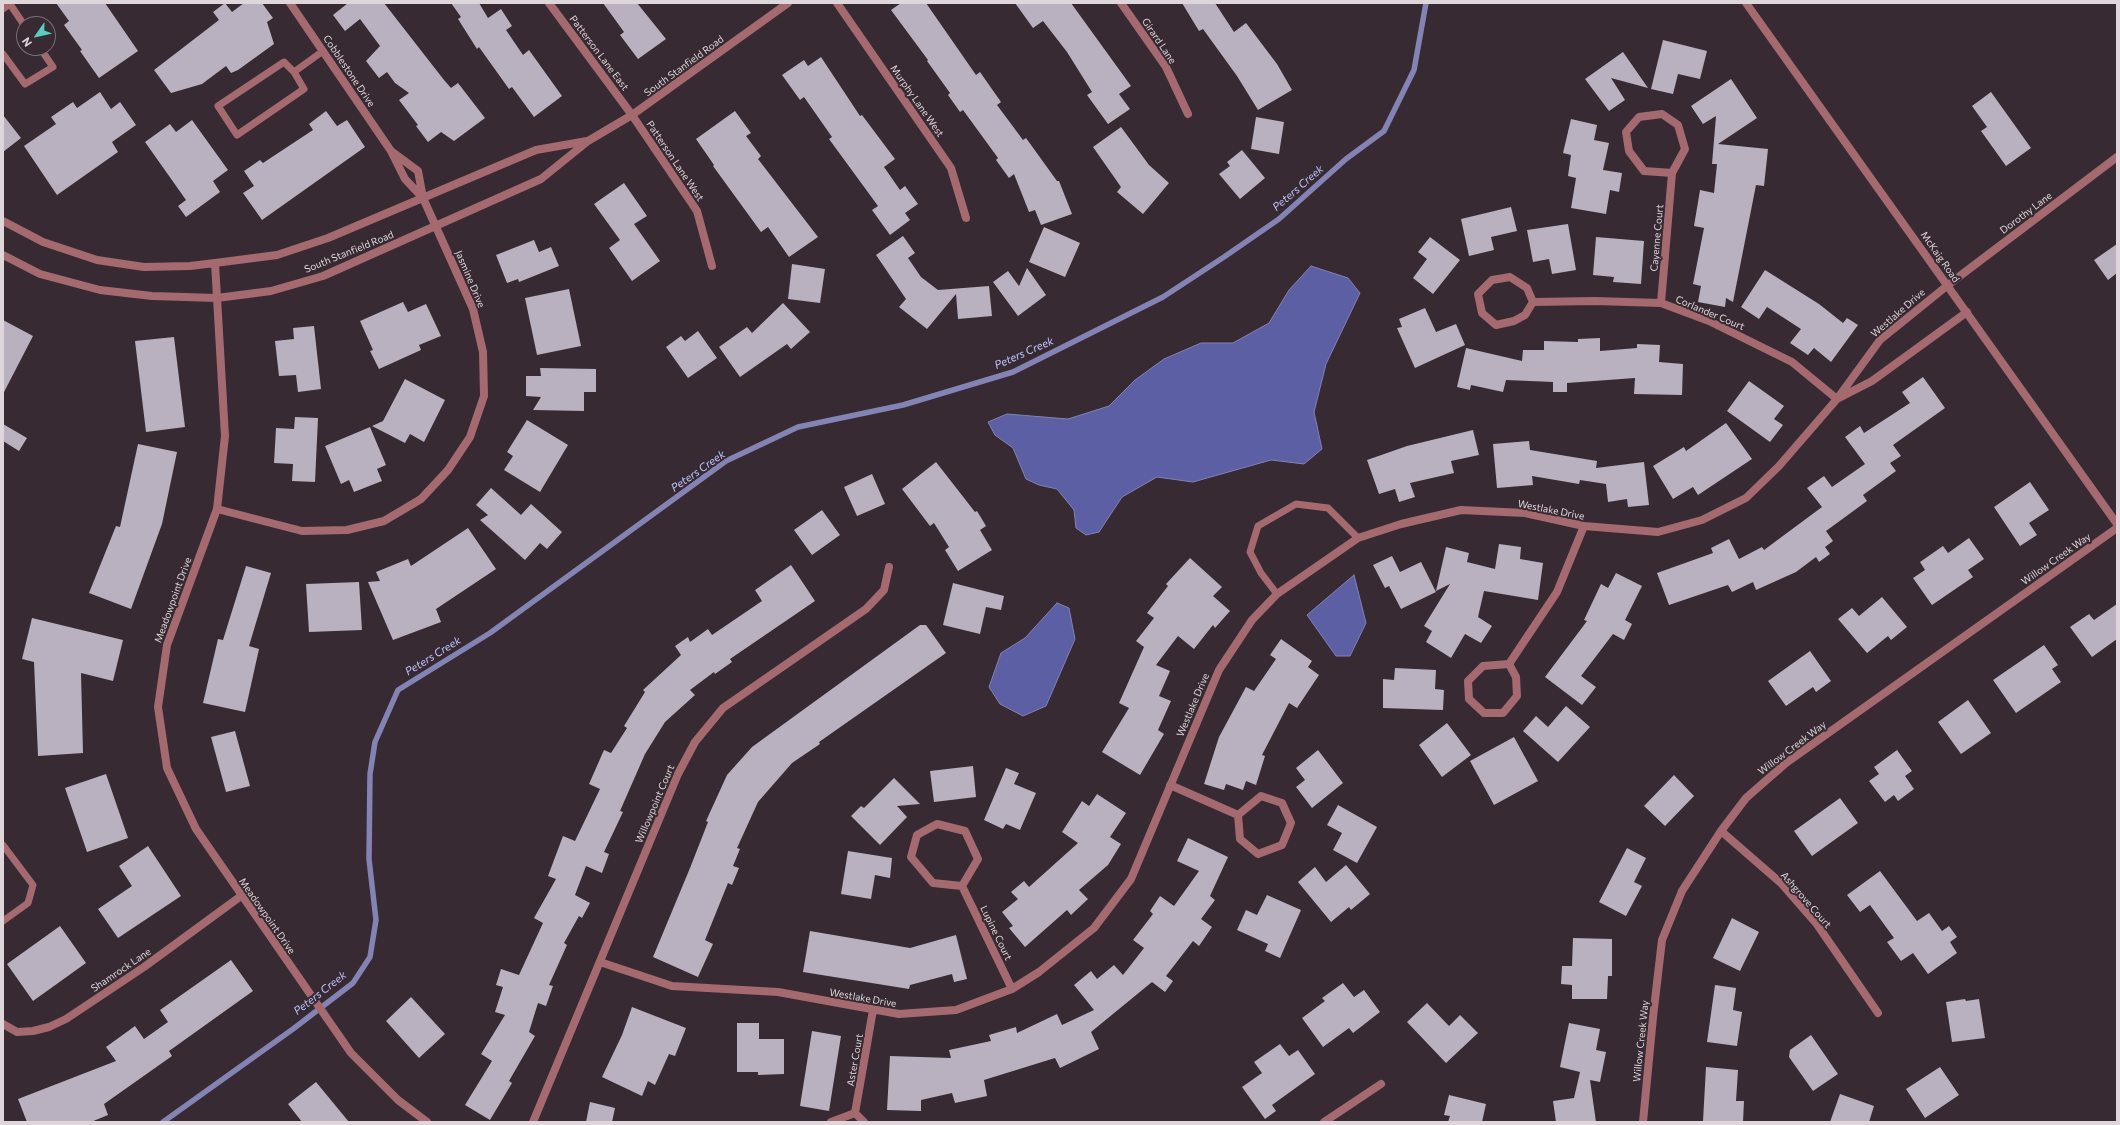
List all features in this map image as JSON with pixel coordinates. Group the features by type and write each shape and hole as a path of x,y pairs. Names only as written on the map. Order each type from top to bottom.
{"street":[{"name":"Cobblestone Drive","path":"290,3 391,151 405,180 423,198"},
{"name":"Patterson Lane East","path":"549,3 632,115"},
{"name":"South Stanfield Road","path":"3,255 40,274 100,290 152,296 217,298 271,291 324,276 541,179 588,141 632,115 788,3"},
{"name":"Murphy Lane West","path":"838,3 951,168 966,218"},
{"name":"Girard Lane","path":"1121,3 1166,67 1188,114"},
{"name":"McKaig Road","path":"1746,3 2117,524"},
{"name":"Cayenne Court","path":"1660,303 1672,174 1684,149 1678,126 1662,114 1639,117 1626,132 1629,151 1644,171 1672,174"},
{"name":"Patterson Lane West","path":"632,115 697,212 712,266"},
{"name":"South Stanfield Road","path":"3,221 43,242 97,260 144,267 190,266 215,263 277,254 328,238 536,150 588,141"},
{"name":"Cobblestone Drive","path":"391,151 418,171 423,198"},
{"name":"Dorothy Lane","path":"1948,285 2117,157"},
{"name":"Jasmine Drive","path":"217,509 302,531 347,530 384,521 421,498 448,470 470,437 484,396 483,352 473,310 423,198"},
{"name":"Meadowpoint Drive","path":"215,263 225,436 217,509 167,645 158,707 167,768 196,829 351,1053 398,1100 427,1122"},
{"path":"1510,277 1527,288 1533,302 1525,315 1514,321 1496,325 1482,314 1478,294 1492,280 1510,277"},
{"name":"Westlake Drive","path":"600,962 672,986 778,992 899,1014 956,1010 1012,989 1039,972 1094,928 1131,879 1219,670 1252,620 1278,594 1358,538 1401,524 1461,510 1526,513 1584,526 1658,532 1702,520 1746,498 1779,466 1837,399 1880,340 1948,285"},
{"name":"Corlander Court","path":"1533,302 1595,301 1660,303 1709,321 1792,362 1837,399"},
{"name":"Westlake Drive","path":"1837,399 1872,380 1967,312"},
{"path":"1509,664 1557,592 1584,526"},
{"name":"Willow Creek Way","path":"1643,1122 1662,940 1682,891 1721,831 1746,798 1786,763 2117,528"},
{"name":"Willowpoint Court","path":"533,1122 678,774 695,742 723,708 866,609 884,590 889,567"},
{"path":"1509,664 1516,677 1517,696 1503,713 1484,713 1468,699 1468,681 1483,666 1509,664"},
{"path":"1170,785 1238,815"},
{"path":"1261,796 1282,803 1291,823 1282,845 1258,854 1240,838 1238,815 1261,796"},
{"path":"937,824 965,831 978,859 962,886 933,883 911,857 917,835 937,824"},
{"name":"Ashgrove Court","path":"1721,831 1782,884 1816,923 1878,1013"},
{"name":"Lupine Court","path":"962,886 1012,989"},
{"name":"Shamrock Lane","path":"3,1024 17,1032 33,1031 50,1027 66,1019 144,967 241,896"},
{"name":"Aster Court","path":"855,1113 873,1010"},
{"path":"1324,1122 1381,1084"},
{"path":"831,1122 855,1113 864,1122"}],"lane":[{"path":"3,9 10,4 18,16"},
{"path":"294,72 323,51"},
{"path":"3,54 25,84 53,67 45,56"},
{"path":"284,62 294,72 304,88 237,135 218,106 284,62"},
{"path":"1278,594 1261,573 1250,552 1258,526 1296,504 1328,508 1358,538"},
{"path":"3,845 32,886 28,903 3,921"}],"water":[{"path":"1311,266 1348,278 1360,293 1326,364 1314,412 1322,449 1304,464 1271,460 1193,482 1157,477 1122,497 1099,532 1086,535 1076,528 1074,510 1057,489 1039,485 1026,479 1013,448 995,435 988,422 1007,414 1068,419 1109,406 1135,380 1164,359 1201,343 1233,343 1269,323 1289,290"},
{"path":"1354,575 1366,623 1350,656 1336,656 1307,615"},
{"path":"1057,603 1069,608 1075,639 1046,706 1023,716 1000,704 989,687 1001,653 1025,638"}],"building":[{"path":"56,3 105,3 138,51 99,78 80,51 82,50 64,25 69,21"},
{"path":"225,3 232,12 244,3 262,3 273,18 267,22 274,44 238,70 231,73 226,66 202,84 171,93 154,70 219,20 213,12"},
{"path":"348,3 384,3 451,88 458,83 485,118 454,141 441,132 428,142 416,126 418,125 399,100 409,93 395,83 387,72 379,78 366,61 380,46 360,19 345,31 333,15"},
{"path":"451,3 479,3 488,18 501,9 512,26 506,30 523,55 529,50 562,96 534,117 512,87 509,89 479,47 477,49 458,19 461,17"},
{"path":"603,3 637,3 666,39 638,59 620,35 624,32"},
{"path":"901,3 926,3 976,75 980,72 1001,102 997,105 1023,140 1026,138 1057,181 1059,181 1072,214 1041,225 1035,210 1029,212 1014,174 1009,178 996,160 998,158 963,110 960,112 948,95 950,93 927,61 928,60 891,10"},
{"path":"1015,3 1071,3 1131,86 1119,94 1130,109 1108,124 1087,95 1092,92 1067,52 1043,21 1033,28"},
{"path":"1182,3 1215,3 1234,32 1246,23 1277,64 1292,90 1258,110 1237,76 1203,29 1199,31"},
{"path":"1663,40 1707,51 1700,79 1678,74 1673,94 1651,89"},
{"path":"1623,52 1648,88 1611,78 1625,100 1609,111 1585,79"},
{"path":"821,57 860,116 862,115 895,159 884,167 900,190 905,186 918,204 905,213 910,220 890,235 872,210 878,206 829,139 832,137 804,97 800,100 782,75 804,60 808,66"},
{"path":"1731,79 1757,118 1718,144 1768,149 1764,186 1756,185 1733,302 1726,298 1725,307 1698,302 1701,286 1693,284 1704,228 1694,226 1700,190 1714,193 1717,164 1712,164 1716,116 1703,124 1691,106"},
{"path":"100,92 111,109 120,102 136,125 112,142 118,152 57,195 24,146 56,124 51,117 73,102 77,108"},
{"path":"1991,92 2031,148 2006,166 1981,131 1987,127 1972,106"},
{"path":"326,111 337,126 347,120 365,147 262,220 243,193 254,186 244,171 260,160 263,163 313,130 309,124"},
{"path":"735,111 751,133 746,136 761,156 758,159 818,237 789,257 768,227 761,232 713,166 714,165 696,139"},
{"path":"3,115 21,138 3,152"},
{"path":"1256,117 1284,122 1279,154 1251,149"},
{"path":"1571,119 1597,125 1594,140 1609,143 1603,170 1622,173 1619,192 1610,190 1606,214 1571,208 1576,178 1568,176 1571,155 1563,153"},
{"path":"192,120 228,170 213,181 220,192 186,217 178,206 186,200 145,142 170,124 176,132"},
{"path":"1121,127 1149,165 1169,183 1143,214 1117,192 1121,187 1093,147"},
{"path":"1242,150 1265,178 1240,199 1219,174 1230,166 1227,162"},
{"path":"624,183 647,216 634,224 660,261 632,281 609,248 620,240 594,204"},
{"path":"1511,207 1517,231 1491,237 1494,250 1469,256 1461,219"},
{"path":"1568,224 1576,270 1552,274 1549,259 1533,262 1527,230"},
{"path":"1044,227 1080,243 1065,277 1029,262"},
{"path":"903,236 915,253 908,258 921,277 938,290 989,286 992,316 958,319 956,294 927,329 899,307 906,299 876,255"},
{"path":"1430,237 1460,260 1433,294 1413,278 1427,259 1418,252"},
{"path":"1596,237 1644,241 1641,284 1613,282 1614,277 1593,275"},
{"path":"534,240 539,252 551,247 559,266 519,282 518,279 507,283 496,255"},
{"path":"2117,244 2117,273 2108,280 2094,260"},
{"path":"792,264 825,269 820,303 788,299"},
{"path":"1027,268 1046,295 1018,316 993,282 1008,271 1019,286"},
{"path":"1765,270 1819,304 1843,323 1847,318 1858,325 1831,362 1814,348 1808,355 1790,343 1801,329 1767,307 1759,319 1741,307"},
{"path":"569,289 581,346 537,355 525,298"},
{"path":"403,302 408,312 426,304 441,336 419,345 421,350 379,369 370,351 373,350 360,321"},
{"path":"783,303 810,332 791,349 787,344 740,377 719,347 747,327 752,333"},
{"path":"1425,308 1436,332 1456,324 1465,345 1415,368 1397,328 1402,327 1399,319"},
{"path":"3,320 33,336 3,394"},
{"path":"314,326 321,389 298,392 296,375 279,376 275,341 294,339 293,328"},
{"path":"698,331 717,358 688,378 666,347 681,336 685,341"},
{"path":"174,337 185,427 146,432 135,341"},
{"path":"1600,338 1600,351 1637,348 1637,344 1660,345 1659,362 1683,364 1682,395 1634,394 1635,378 1567,383 1567,392 1553,392 1553,382 1506,380 1503,392 1471,385 1470,390 1457,387 1466,348 1522,361 1523,350 1544,350 1544,341 1578,342 1578,339"},
{"path":"540,368 596,369 596,392 584,392 584,411 533,410 541,397 526,396 526,376 541,376"},
{"path":"1923,377 1945,408 1893,445 1901,456 1890,463 1896,471 1863,495 1867,501 1826,531 1833,541 1825,547 1830,554 1819,562 1816,557 1796,572 1756,590 1753,582 1732,592 1728,585 1669,605 1657,573 1713,553 1711,548 1729,539 1739,559 1762,547 1764,550 1822,507 1807,488 1824,476 1832,487 1865,464 1845,437 1860,426 1864,433 1910,403 1902,392"},
{"path":"405,379 445,400 424,442 410,434 405,443 372,426 383,421"},
{"path":"1749,381 1784,406 1774,419 1783,425 1770,442 1727,411"},
{"path":"295,417 318,418 315,482 292,481 293,464 274,463 276,428 294,429"},
{"path":"527,420 568,445 540,492 504,470 513,456 507,452"},
{"path":"1726,423 1752,459 1698,495 1693,487 1673,499 1653,466 1684,447 1686,451"},
{"path":"3,424 27,438 19,451 3,441"},
{"path":"370,427 386,465 377,469 382,481 354,492 349,480 341,484 325,446"},
{"path":"1473,430 1479,455 1451,461 1454,473 1410,483 1415,497 1399,502 1395,489 1379,494 1367,460 1407,446"},
{"path":"1529,441 1530,450 1597,461 1596,468 1644,462 1649,505 1628,507 1627,499 1608,502 1606,484 1580,480 1579,484 1532,476 1533,485 1497,488 1493,444"},
{"path":"138,444 177,452 162,524 131,609 89,593 116,526 120,527"},
{"path":"936,462 975,512 977,511 986,526 980,530 992,550 958,571 945,550 949,547 934,523 930,526 902,489"},
{"path":"872,474 885,504 857,516 844,487"},
{"path":"2030,482 2049,510 2029,523 2037,535 2020,546 1994,507"},
{"path":"491,488 521,515 531,504 562,532 547,549 540,543 525,560 480,520 488,515 476,505"},
{"path":"822,510 840,535 812,555 794,530"},
{"path":"468,528 496,569 436,609 441,622 393,640 368,582 380,581 376,572 408,559 411,566"},
{"path":"1969,538 1984,559 1968,570 1973,577 1932,605 1913,578 1925,570 1920,562 1943,546 1948,553"},
{"path":"1499,544 1521,547 1520,559 1543,563 1538,600 1484,591 1478,617 1492,626 1481,643 1465,634 1451,658 1426,642 1432,631 1424,626 1450,584 1436,591 1446,547 1469,553 1467,562 1495,569"},
{"path":"1392,556 1400,572 1421,562 1436,592 1401,609 1389,586 1385,588 1373,565"},
{"path":"1190,558 1222,587 1213,596 1230,611 1215,628 1213,625 1194,649 1178,636 1156,665 1170,671 1159,696 1171,701 1158,730 1164,734 1140,775 1102,752 1129,708 1119,703 1144,647 1136,641 1154,618 1147,613 1168,586 1166,584"},
{"path":"791,565 815,601 730,659 732,662 715,674 714,672 690,690 695,695 665,722 645,754 620,811 623,812 604,852 609,854 602,873 586,866 575,895 590,903 582,918 579,916 564,943 567,945 549,985 553,986 546,1006 538,1003 529,1032 535,1036 509,1081 512,1083 490,1120 465,1105 492,1061 481,1054 505,1015 495,1012 503,987 496,985 501,969 519,975 543,923 534,918 556,879 548,876 563,836 575,841 600,789 589,784 604,750 611,753 627,728 624,726 645,692 643,690 681,655 675,646 688,637 690,642 708,629 712,635 762,601 755,590"},
{"path":"246,566 271,573 249,646 259,649 245,712 203,703 218,639 223,640"},
{"path":"1616,573 1642,586 1625,620 1632,624 1624,640 1613,634 1581,676 1596,687 1582,705 1545,677 1587,621 1584,620 1601,584 1608,588"},
{"path":"359,582 362,630 309,632 306,584"},
{"path":"953,583 1004,596 1001,610 986,607 980,634 943,625"},
{"path":"1882,597 1907,627 1891,640 1888,636 1867,653 1838,619 1852,608 1859,616"},
{"path":"2117,604 2117,639 2092,657 2070,627 2089,614 2094,620"},
{"path":"32,618 123,640 113,681 81,673 83,753 38,756 34,662 22,659"},
{"path":"920,625 926,625 946,653 819,742 820,744 792,763 758,802 737,848 740,849 733,866 739,868 732,885 728,883 705,940 713,944 698,977 653,957 708,822 706,821 727,775 752,747"},
{"path":"1281,639 1312,661 1308,667 1319,675 1297,708 1289,703 1262,755 1265,756 1256,785 1246,781 1243,790 1226,784 1224,790 1204,784 1219,737 1246,687 1254,691 1276,659 1270,655"},
{"path":"2044,645 2058,665 2052,669 2061,682 2016,713 1993,680"},
{"path":"1810,651 1831,681 1816,692 1813,687 1786,706 1768,681"},
{"path":"1395,668 1436,670 1435,689 1444,690 1443,710 1383,708 1383,679 1394,680"},
{"path":"1968,700 1991,733 1961,754 1938,722"},
{"path":"1566,706 1590,727 1558,762 1523,731 1536,716 1548,727"},
{"path":"1447,723 1471,755 1442,777 1419,745"},
{"path":"235,731 250,786 226,792 211,737"},
{"path":"1514,737 1538,781 1494,805 1470,761"},
{"path":"1318,750 1343,783 1312,808 1296,787 1305,780 1296,768"},
{"path":"1897,750 1912,771 1905,776 1914,789 1898,801 1894,795 1885,802 1869,781 1879,774 1874,767"},
{"path":"973,766 976,797 934,802 930,771"},
{"path":"1006,768 1019,773 1014,784 1036,793 1020,830 1006,824 1003,829 984,820"},
{"path":"106,774 128,838 87,852 65,788"},
{"path":"1674,775 1694,796 1665,826 1644,806"},
{"path":"894,778 920,804 897,806 907,817 880,845 851,816 861,806 864,808"},
{"path":"1097,794 1126,813 1110,837 1121,844 1108,865 1079,890 1088,899 1071,915 1067,910 1025,947 1009,928 1013,926 1002,912 1018,899 1011,892 1024,881 1029,887 1078,843 1062,832 1082,801 1089,806"},
{"path":"1840,798 1858,823 1812,856 1794,831"},
{"path":"1338,805 1377,827 1357,863 1333,850 1342,833 1327,825"},
{"path":"1188,838 1228,857 1210,896 1215,900 1201,919 1212,927 1199,946 1193,941 1166,976 1173,981 1165,992 1152,982 1091,1032 1099,1049 1060,1068 1055,1058 984,1080 987,1096 955,1103 952,1093 921,1100 921,1111 887,1110 890,1056 951,1058 949,1050 991,1041 989,1035 1016,1027 1017,1033 1057,1014 1062,1025 1094,1010 1074,985 1091,971 1097,979 1114,965 1123,975 1144,948 1133,940 1153,914 1150,911 1160,896 1174,906 1199,871 1177,861"},
{"path":"148,846 181,896 118,938 98,909 132,886 119,866"},
{"path":"1627,848 1646,858 1634,882 1642,886 1626,916 1599,902"},
{"path":"848,851 892,858 890,878 875,875 871,899 841,894"},
{"path":"1346,865 1370,894 1351,910 1349,907 1331,922 1298,882 1315,867 1326,882"},
{"path":"1880,871 1917,921 1929,913 1942,931 1949,926 1957,937 1950,942 1957,953 1928,974 1913,953 1901,961 1887,942 1894,938 1870,905 1860,912 1847,895"},
{"path":"1267,895 1301,910 1280,958 1265,951 1268,944 1237,930 1246,910 1257,915"},
{"path":"1732,918 1759,932 1740,971 1713,958"},
{"path":"60,926 86,963 33,1001 7,964"},
{"path":"810,931 910,948 956,935 967,979 954,982 952,974 910,985 909,989 803,972"},
{"path":"1573,938 1612,939 1612,976 1608,976 1607,999 1572,999 1572,985 1561,984 1562,966 1572,966"},
{"path":"231,960 253,991 169,1051 172,1056 104,1104 108,1115 91,1122 27,1122 18,1099 116,1061 106,1047 135,1026 144,1039 168,1022 160,1010"},
{"path":"1343,983 1354,997 1364,990 1380,1012 1353,1033 1349,1028 1323,1047 1302,1018 1325,1001 1322,998"},
{"path":"1715,985 1736,988 1733,1010 1742,1012 1737,1046 1707,1042"},
{"path":"411,997 445,1034 419,1058 386,1021"},
{"path":"1965,999 1966,1001 1979,999 1985,1038 1952,1042 1946,1002"},
{"path":"1427,1003 1449,1026 1460,1015 1478,1033 1446,1063 1407,1022"},
{"path":"632,1007 686,1028 675,1056 669,1054 655,1085 648,1081 642,1096 602,1077 622,1035"},
{"path":"737,1023 759,1023 759,1039 784,1039 784,1074 758,1075 758,1072 737,1072"},
{"path":"1569,1023 1600,1029 1596,1050 1606,1052 1600,1082 1590,1080 1596,1122 1556,1122 1553,1101 1574,1098 1580,1072 1560,1067"},
{"path":"812,1031 841,1036 829,1111 800,1106"},
{"path":"1811,1035 1838,1074 1813,1091 1789,1057 1790,1050"},
{"path":"1280,1044 1289,1056 1298,1050 1315,1074 1272,1105 1276,1111 1265,1119 1242,1087 1262,1073 1254,1062"},
{"path":"1706,1067 1738,1070 1736,1101 1744,1101 1743,1122 1703,1121"},
{"path":"1940,1067 1959,1095 1925,1118 1906,1089"},
{"path":"316,1082 349,1122 302,1122 288,1104"},
{"path":"1840,1094 1874,1106 1869,1122 1830,1122"},
{"path":"1449,1095 1486,1104 1482,1122 1448,1122 1450,1116 1444,1115"},
{"path":"590,1102 615,1108 612,1122 586,1122"}],"waterway":[{"name":"Peters Creek","path":"163,1122 293,1029 353,983 370,957 376,920 369,859 370,774 375,742 398,690 490,633 726,461 798,427 903,405 1013,372 1163,297 1224,257 1279,219 1346,159 1384,131 1414,70 1426,3"}]}
